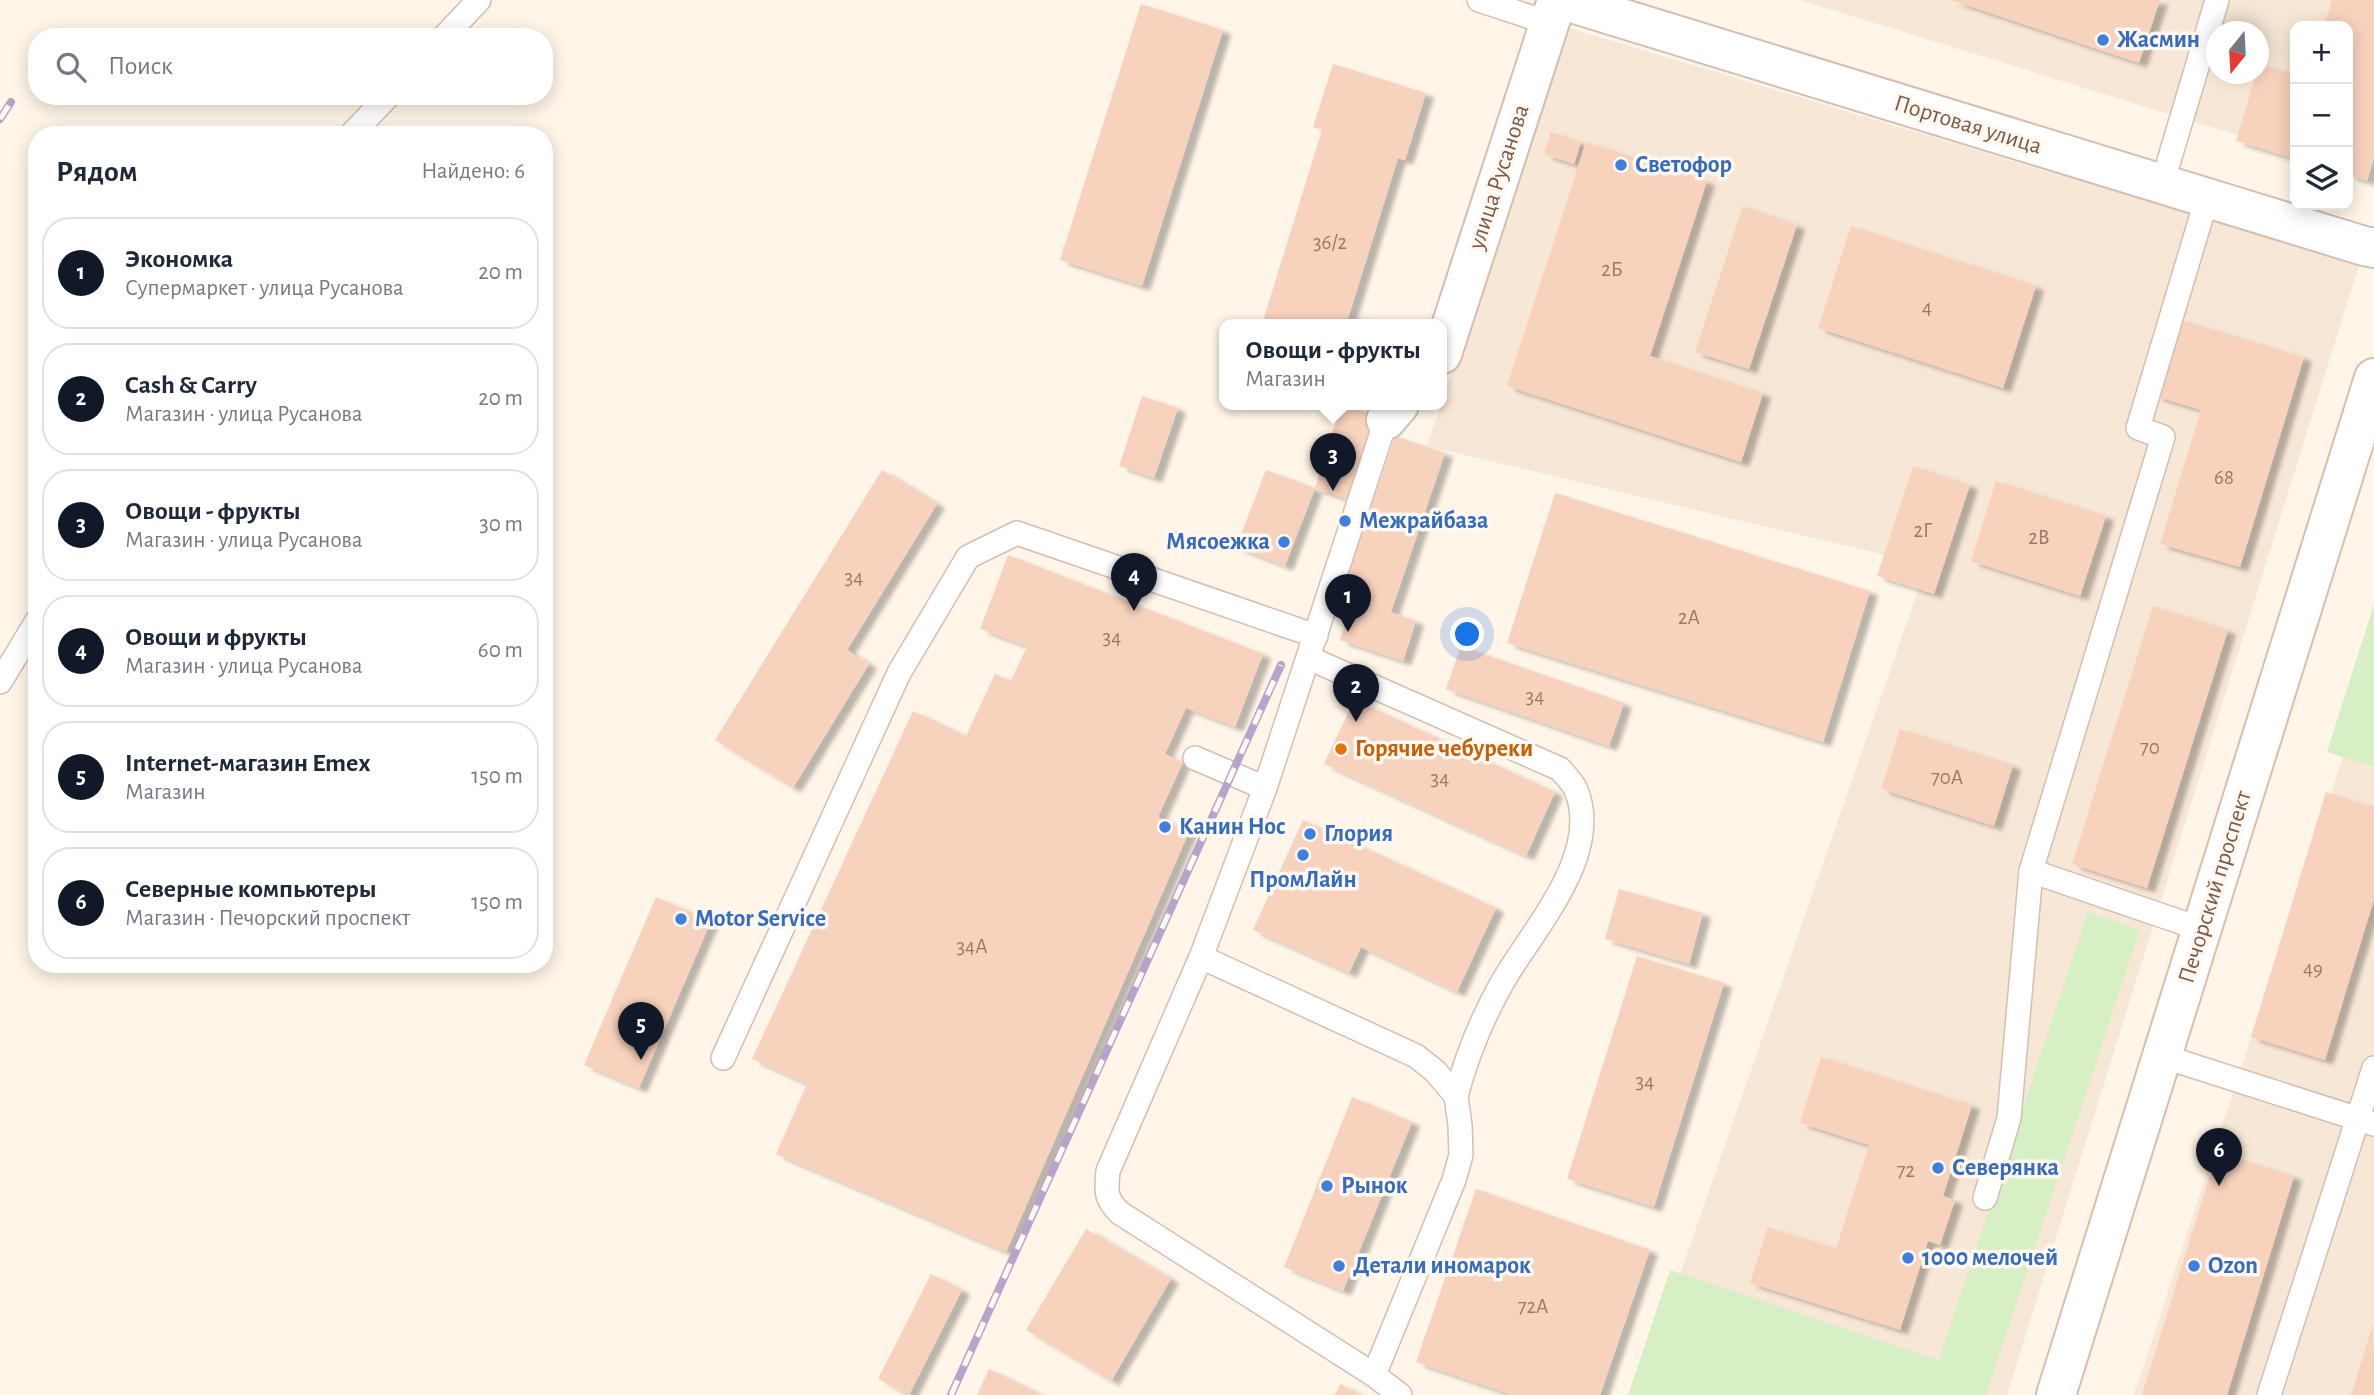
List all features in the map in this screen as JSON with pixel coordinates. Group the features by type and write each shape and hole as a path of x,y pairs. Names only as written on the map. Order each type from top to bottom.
{"street":[{"name":"Портовая улица","path":"1556,8 2374,248"},
{"name":"улица Русанова","path":"1447,336 1556,8"},
{"name":"Печорский проспект","path":"2056,1395 2374,378"}],"lane":[{"path":"453,28 479,0"},
{"path":"1479,0 1556,8"},
{"path":"2162,184 2217,0"},
{"path":"360,126 379,105"},
{"path":"1985,1198 2009,1118 2031,871 2163,437 2138,428 2207,198"},
{"path":"1392,413 1265,788 1201,957 1108,1171 1106,1188 1110,1203 1120,1213 1374,1375 1400,1395"},
{"path":"723,1058 899,673 968,557 1017,533 1312,647 1560,769 1576,789 1581,814 1580,843 1572,870 1479,1025 1456,1096 1461,1155 1454,1180 1374,1375"},
{"path":"0,682 28,636"},
{"path":"1195,758 1265,788"},
{"path":"2031,871 2201,929"},
{"path":"1201,957 1416,1056 1435,1071 1456,1096"},
{"path":"2162,1056 2366,1121"},
{"path":"2269,1395 2366,1121 2374,1068"}],"shaded area":[{"path":"1800,0 2374,0 2362,173 2353,170 2353,21 2290,21 2290,151"},
{"path":"1569,28 2359,265 2007,1395 1638,1395 1927,565 1427,446 1439,410 1447,410 1447,387"},
{"path":"2374,662 2374,1395 2134,1395"}],"green space":[{"path":"2374,604 2374,767 2327,752"},
{"path":"2088,912 2140,930 1986,1395 1628,1395 1670,1270 1939,1360"}],"building":[{"path":"1951,0 2160,0 2139,63"},
{"path":"2332,0 2374,0 2374,158 2367,181 2353,177 2353,21 2326,21"},
{"path":"1141,4 1223,30 1142,286 1060,260"},
{"path":"1333,64 1426,93 1405,160 1398,158 1348,319 1264,319 1322,130 1313,127"},
{"path":"2269,67 2290,73 2290,157 2236,141 2253,84 2269,84"},
{"path":"1551,132 1581,142 1574,164 1544,154"},
{"path":"1586,142 1707,181 1650,356 1763,393 1741,462 1507,386"},
{"path":"1743,206 1797,225 1749,369 1695,352"},
{"path":"1851,226 2036,286 2003,388 1818,328"},
{"path":"2178,319 2304,357 2240,567 2160,544 2201,410 2155,396"},
{"path":"1142,396 1178,408 1154,478 1119,466"},
{"path":"1339,410 1359,410 1380,416 1353,501 1315,488"},
{"path":"1395,436 1445,453 1391,612 1416,621 1403,661 1340,640 1350,608 1338,604"},
{"path":"1913,466 1970,485 1934,594 1877,576"},
{"path":"882,470 937,504 847,650 869,664 793,788 715,740"},
{"path":"1266,470 1315,488 1285,566 1236,547"},
{"path":"1996,481 2106,516 2080,596 1971,561"},
{"path":"1555,493 1870,591 1823,742 1507,643"},
{"path":"1008,555 1263,654 1235,727 1186,708 1165,754 1183,762 1158,817 1189,832 1006,1252 776,1154 807,1084 752,1059 913,711 966,736 995,674 1011,681 1027,646 980,629"},
{"path":"2153,606 2228,630 2147,888 2072,864"},
{"path":"1461,646 1624,703 1609,746 1446,689"},
{"path":"1354,700 1555,792 1526,856 1324,764"},
{"path":"1900,729 2013,765 1994,826 1881,789"},
{"path":"2326,792 2374,807 2374,899 2325,1060 2251,1037"},
{"path":"1303,820 1496,908 1457,992 1361,947 1349,973 1253,930"},
{"path":"1619,889 1703,913 1689,964 1605,939"},
{"path":"656,897 711,921 639,1088 584,1065"},
{"path":"1637,956 1724,983 1654,1207 1567,1179"},
{"path":"1821,1057 1972,1105 1943,1196 1955,1200 1940,1245 1928,1241 1900,1330 1750,1283 1768,1227 1836,1249 1869,1145 1800,1123"},
{"path":"1352,1097 1412,1122 1343,1291 1284,1267"},
{"path":"2217,1152 2294,1176 2227,1395 2142,1395"},
{"path":"1476,1189 1650,1250 1600,1395 1512,1395 1416,1362"},
{"path":"1086,1229 1171,1279 1111,1381 1026,1330"},
{"path":"931,1274 962,1290 909,1395 878,1379"},
{"path":"2373,1324 2374,1395 2351,1395"},
{"path":"989,1369 1042,1395 977,1395"},
{"path":"1341,1384 1360,1395 1334,1395"}],"railway":[{"path":"0,119 11,102"},
{"path":"951,1395 1281,665"}],"place":[{"name":"Жасмин","path":"2103,40"},
{"name":"Светофор","path":"1621,165"},
{"name":"Овощи - фрукты","path":"1333,491"},
{"name":"Межрайбаза","path":"1345,521"},
{"name":"Мясоежка","path":"1284,542"},
{"name":"Овощи и фрукты","path":"1134,611"},
{"name":"Экономка","path":"1348,632"},
{"name":"Cash & Carry","path":"1356,722"},
{"name":"Горячие чебуреки","path":"1341,749"},
{"name":"Канин Нос","path":"1165,827"},
{"name":"Глория","path":"1310,834"},
{"name":"ПромЛайн","path":"1303,855"},
{"name":"Motor Service","path":"681,919"},
{"name":"Internet-магазин Emex","path":"641,1060"},
{"name":"Северянка","path":"1938,1168"},
{"name":"Рынок","path":"1327,1186"},
{"name":"Северные компьютеры","path":"2219,1186"},
{"name":"1000 мелочей","path":"1908,1258"},
{"name":"Детали иномарок","path":"1339,1266"},
{"name":"Ozon","path":"2194,1266"}]}
